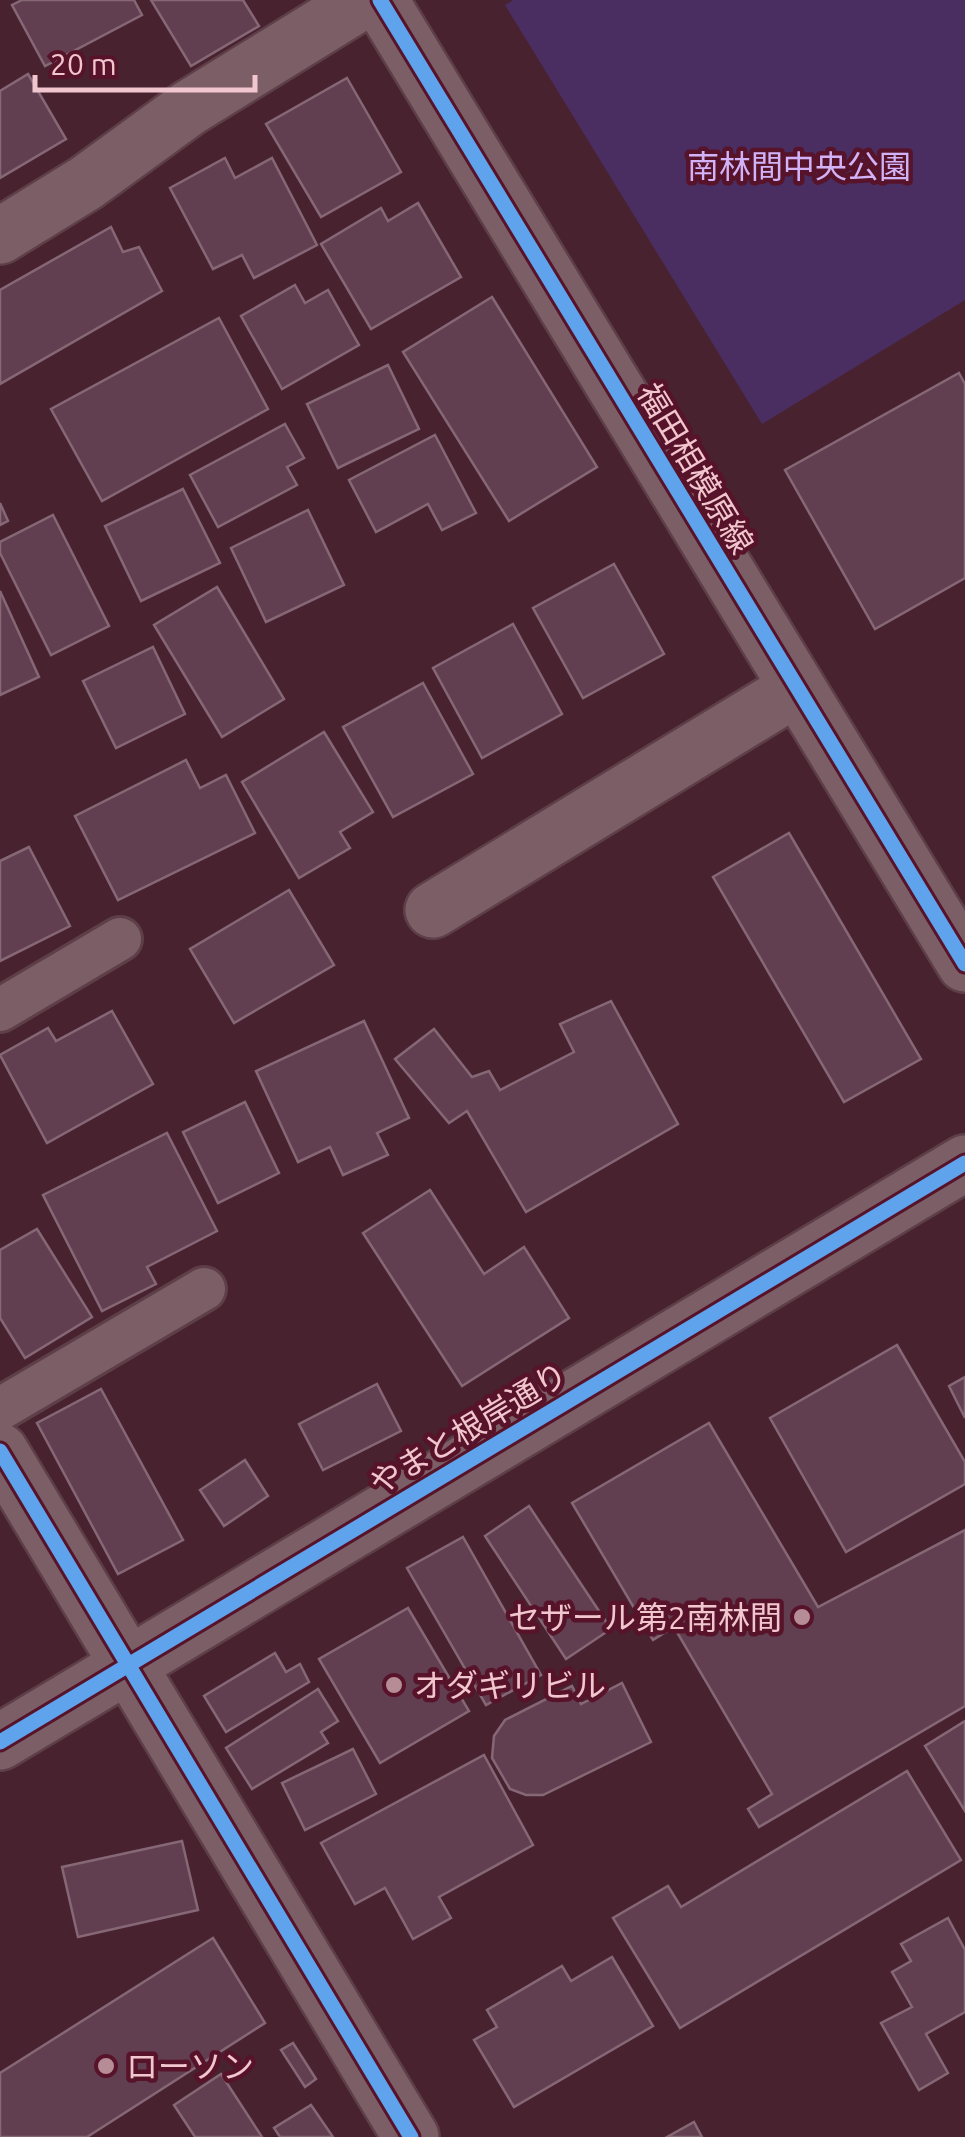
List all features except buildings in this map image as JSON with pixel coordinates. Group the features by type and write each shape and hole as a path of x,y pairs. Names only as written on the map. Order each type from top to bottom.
{"street":[{"path":"0,236 86,183 189,108 364,0"},
{"name":"福田相模原線","path":"380,0 965,964"},
{"path":"433,910 798,688"},
{"name":"やまと根岸通り","path":"0,1742 965,1163"},
{"path":"0,1451 411,2137"}],"lane":[{"path":"0,1010 120,939"},
{"path":"0,1410 204,1289"}],"green space":[{"name":"南林間中央公園","path":"513,0 965,0 965,300 762,424 505,5"}],"cycle path":[{"path":"380,0 965,964"},
{"path":"0,1742 965,1163"},
{"path":"0,1451 411,2137"}],"place":[{"name":"セザール第2南林間","path":"802,1617"},
{"name":"オダギリビル","path":"394,1685"},
{"name":"ローソン","path":"106,2066"}]}
